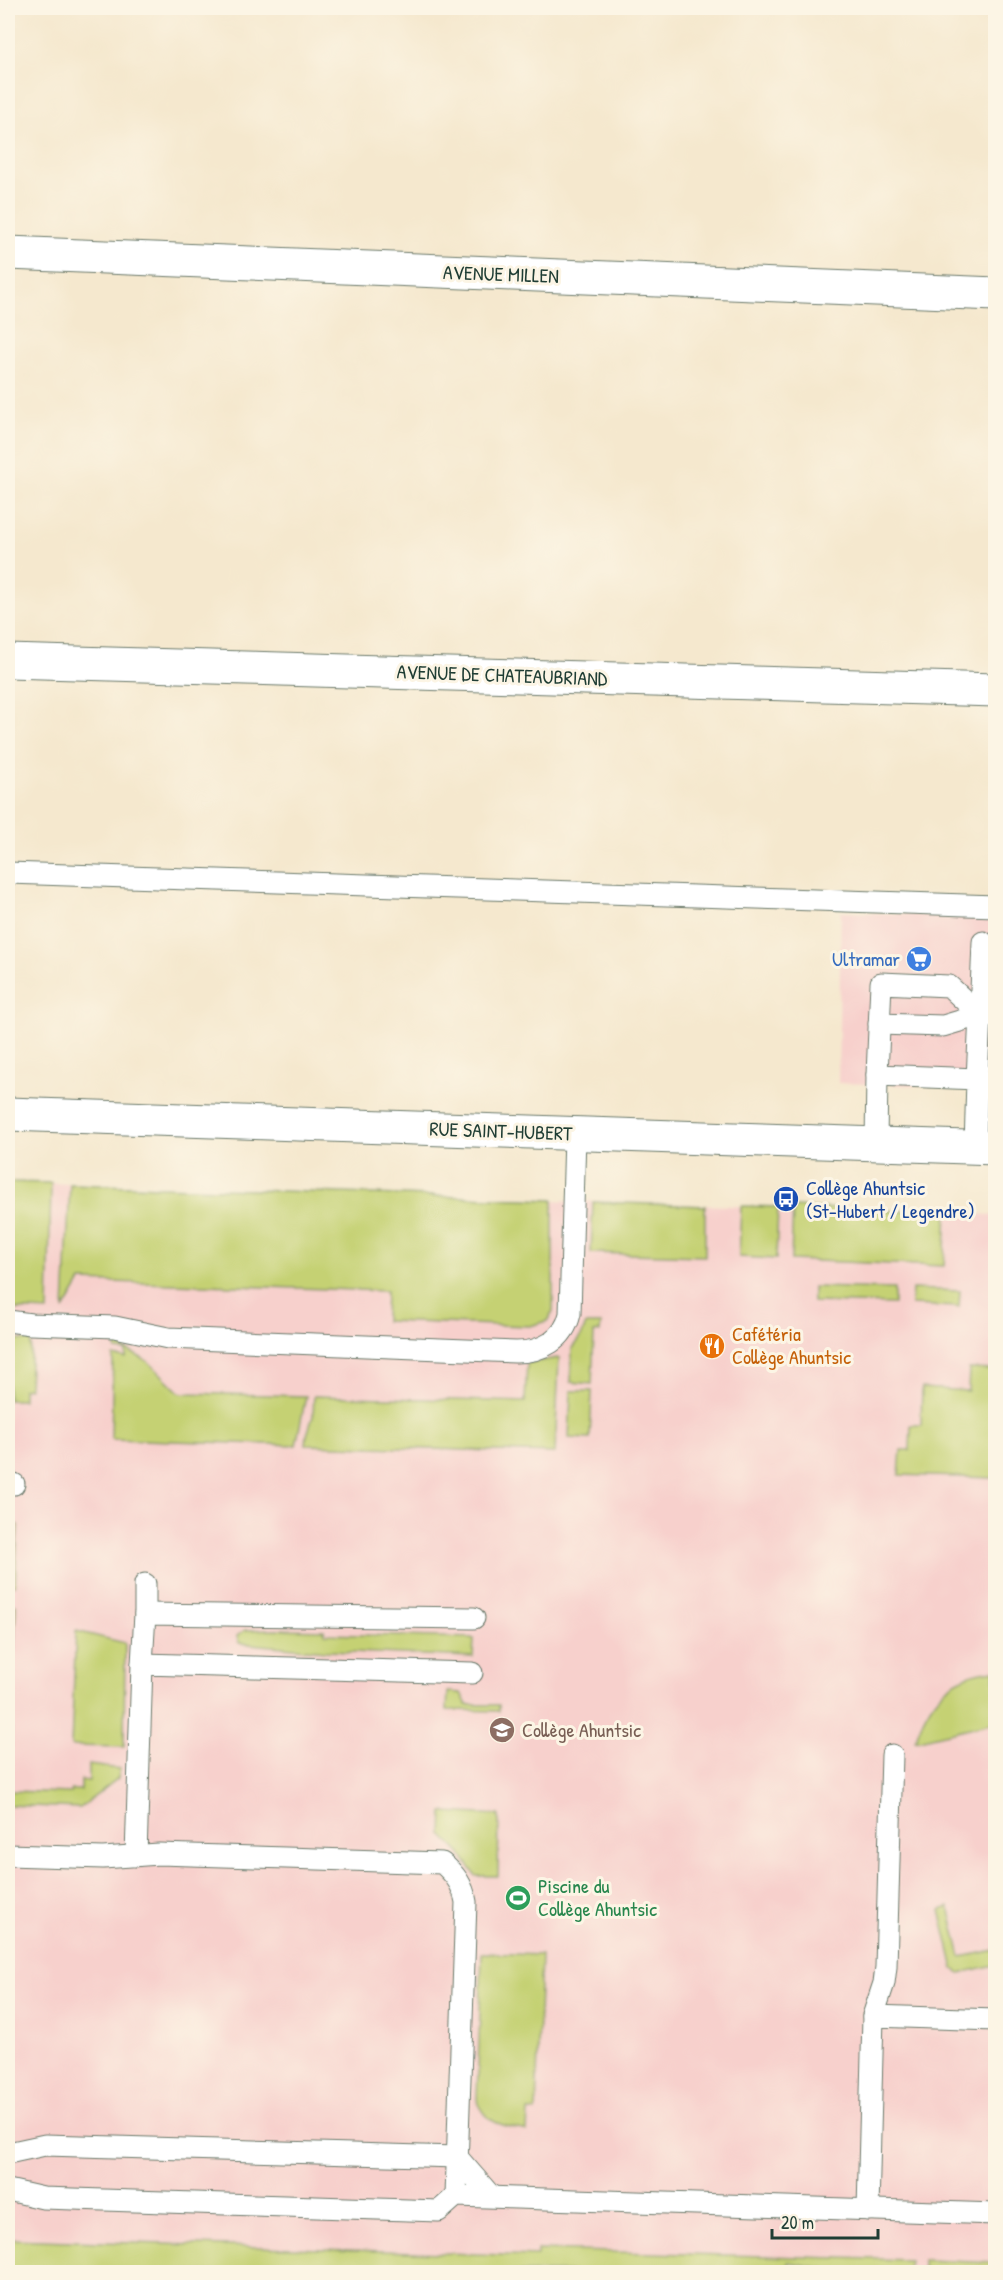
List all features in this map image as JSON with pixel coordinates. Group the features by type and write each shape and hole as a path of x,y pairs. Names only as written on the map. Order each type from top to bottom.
{"street":[{"name":"AVENUE MILLEN","path":"8,254 996,294"},
{"name":"AVENUE DE CHATEAUBRIAND","path":"8,661 996,690"},
{"name":"RUE SAINT-HUBERT","path":"8,1114 575,1135 985,1147"}],"lane":[{"path":"8,873 996,906"},
{"path":"983,942 988,1016 977,1079 985,1147"},
{"path":"876,1144 881,983 949,986 988,1016"},
{"path":"879,1024 943,1026 988,1016"},
{"path":"877,1075 977,1079"},
{"path":"8,1321 115,1327 168,1338 516,1352 541,1348 565,1330 570,1314 575,1135"},
{"path":"136,1856 146,1584"},
{"path":"145,1614 474,1618"},
{"path":"142,1664 472,1673"},
{"path":"868,2210 873,2016 884,1983 886,1967 892,1755"},
{"path":"8,1855 103,1858 159,1854 442,1863 463,1889 466,1902 456,2196"},
{"path":"873,2016 996,2020"},
{"path":"8,2153 45,2145 457,2157 491,2196"},
{"path":"8,2190 43,2198 439,2211 456,2196 491,2196 996,2214"}],"shaded area":[{"path":"841,912 995,917 995,1088 838,1083"},
{"name":"Collège Ahuntsic","path":"8,1182 995,1215 995,2272 840,2272 789,2261 8,2245"}],"green space":[{"path":"8,1182 51,1183 48,1311 8,1309"},
{"path":"70,1184 553,1200 553,1311 547,1321 530,1326 385,1321 386,1291 81,1281 64,1310"},
{"path":"593,1202 705,1206 705,1256 591,1253"},
{"path":"741,1206 778,1207 776,1259 739,1257"},
{"path":"793,1207 947,1213 944,1266 791,1260"},
{"path":"813,1287 894,1289 894,1304 813,1302"},
{"path":"912,1289 960,1291 959,1307 911,1305"},
{"path":"586,1324 601,1324 600,1332 594,1332 592,1384 571,1382 572,1348 582,1335"},
{"path":"8,1340 31,1340 29,1388 23,1389 23,1400 8,1400"},
{"path":"116,1344 149,1362 179,1392 306,1396 296,1445 111,1439 113,1356 126,1358 126,1351 116,1350"},
{"path":"559,1358 555,1453 306,1445 313,1416 314,1396 525,1402 527,1363"},
{"path":"969,1369 995,1370 995,1478 899,1475 901,1450 910,1450 911,1425 921,1425 922,1388 968,1391"},
{"path":"571,1391 592,1391 590,1439 569,1438"},
{"path":"8,1522 18,1525 15,1585 8,1585"},
{"path":"8,1605 16,1605 14,1651 8,1651"},
{"path":"245,1630 324,1630 325,1634 471,1638 474,1639 473,1657 327,1651 239,1643 237,1636"},
{"path":"76,1631 125,1643 124,1747 71,1746"},
{"path":"995,1670 995,1722 915,1741 927,1713 943,1691 965,1677"},
{"path":"8,1672 13,1672 9,1791 71,1793 71,1790 81,1790 81,1780 89,1781 89,1765 120,1769 118,1778 80,1808 8,1805"},
{"path":"448,1692 461,1693 467,1705 499,1705 499,1711 447,1710"},
{"path":"443,1812 499,1815 498,1876 476,1876 460,1853 442,1835"},
{"path":"949,1907 961,1957 995,1950 995,1965 960,1973 954,1969 940,1910"},
{"path":"482,1953 541,1955 536,2111 528,2111 527,2131 492,2120 477,2100"},
{"path":"8,2239 537,2256 537,2250 909,2260 908,2272 840,2272 789,2262 789,2272 8,2272"},
{"path":"923,2260 995,2263 995,2272 923,2272"}],"place":[{"name":"Ultramar","path":"919,959"},
{"name":"Collège Ahuntsic (St-Hubert / Legendre)","path":"786,1199"},
{"name":"Cafétéria Collège Ahuntsic","path":"712,1346"},
{"name":"Collège Ahuntsic","path":"502,1730"},
{"name":"Piscine du Collège Ahuntsic","path":"518,1898"}]}
